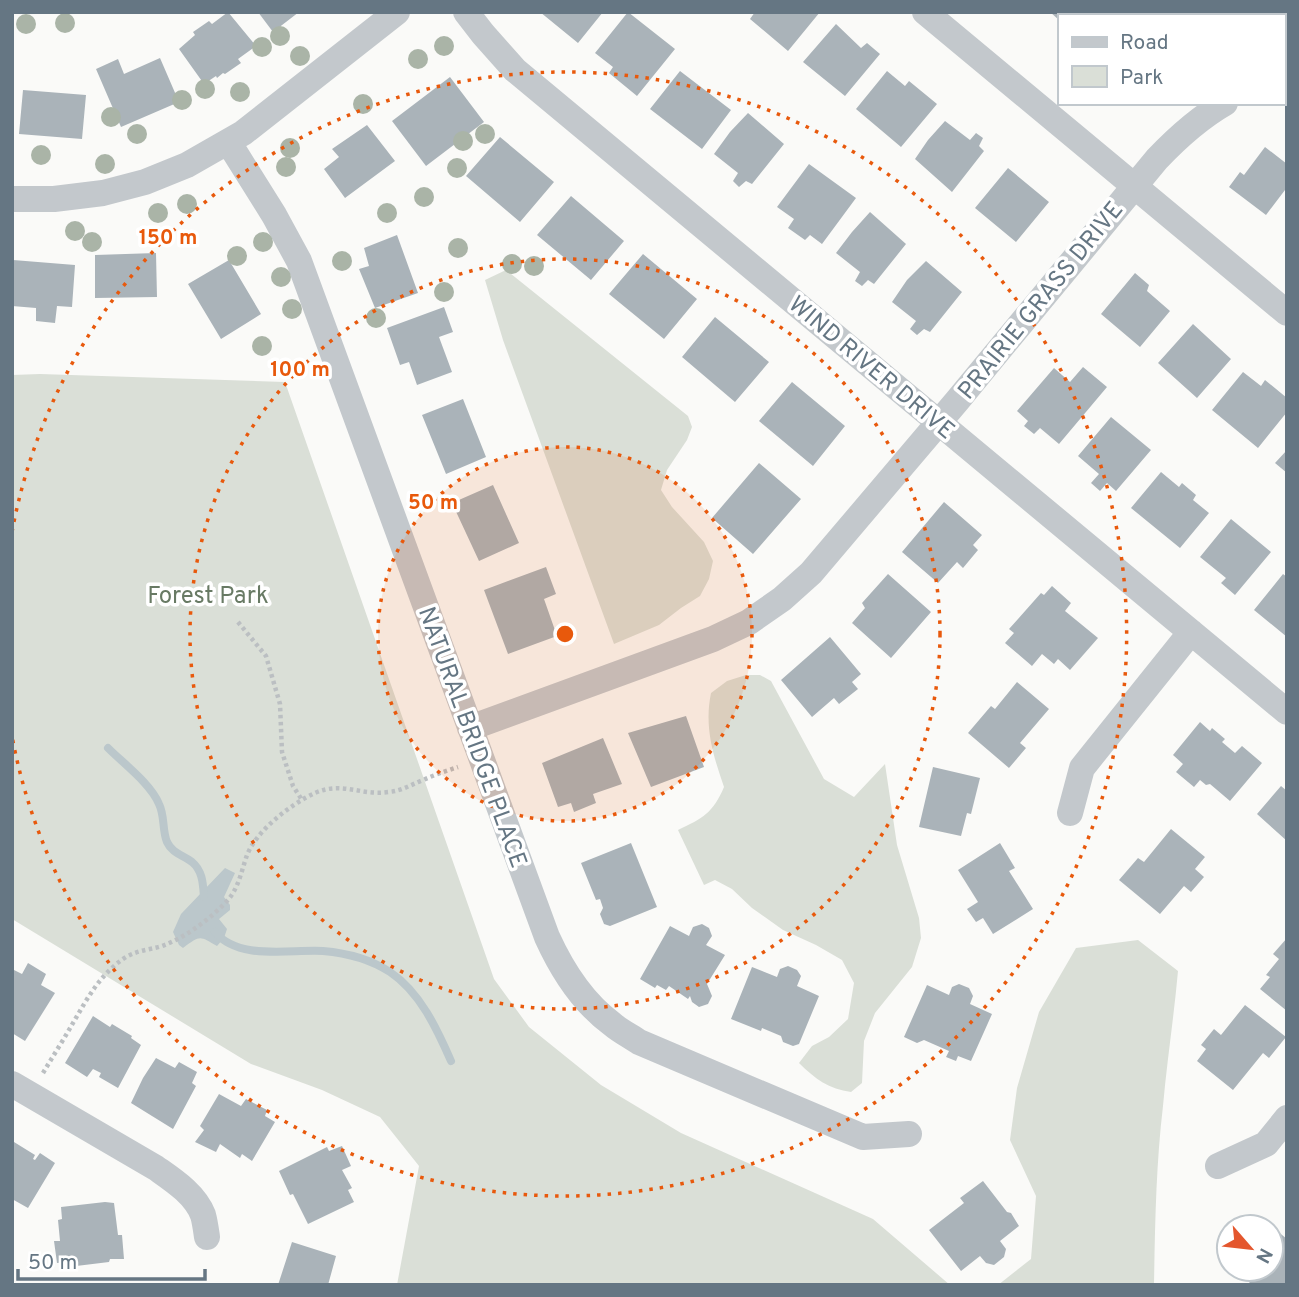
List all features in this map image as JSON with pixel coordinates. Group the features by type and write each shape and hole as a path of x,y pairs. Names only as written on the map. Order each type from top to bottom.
{"street":[{"path":"12,199 54,199 103,193 134,185 187,165 243,133 397,12"},
{"name":"WIND RIVER DRIVE","path":"466,12 515,69 1287,712"},
{"path":"925,12 1287,313"},
{"name":"PRAIRIE GRASS DRIVE","path":"470,728 713,639 749,622 782,599 811,573 939,423 1157,159 1182,134 1222,105"},
{"name":"NATURAL BRIDGE PLACE","path":"229,143 299,261 560,966 582,997 610,1023 639,1042 863,1137 909,1134"},
{"path":"1070,813 1082,768 1191,632"},
{"path":"12,1084 171,1179 194,1199 203,1215 207,1237"},
{"path":"1218,1166 1266,1144 1287,1118"}],"path":[{"path":"238,622 266,656 280,704 282,752 293,786 302,800"},
{"path":"41,1077 102,976 134,953 160,947 209,918 227,901 237,885 252,846 280,815 302,800 325,790 338,788 377,793 398,791 465,764"}],"green space":[{"path":"506,270 688,416 692,427 687,440 667,470 661,490 672,507 704,542 713,561 709,579 700,596 659,625 614,644 503,340 485,280"},
{"name":"Forest Park","path":"12,375 285,382 494,979 529,1027 601,1085 681,1133 873,1219 950,1285 397,1285 419,1166 380,1117 322,1090 251,1064 12,919"},
{"path":"746,675 760,675 771,681 824,779 854,797 885,764 897,845 919,918 921,938 912,967 875,1013 864,1041 862,1083 851,1092 823,1082 799,1063 812,1046 829,1037 848,1019 854,983 842,960 783,930 752,908 732,889 715,880 704,885 678,830 706,814 716,803 724,787 709,729 711,693 727,681"},
{"path":"1138,940 1178,971 1159,1150 1154,1285 998,1285 1031,1259 1036,1196 1010,1140 1017,1088 1039,1012 1076,948"}],"shaded area":[{"path":"225,868 235,873 224,897 230,910 219,919 227,929 224,938 217,946 200,938 183,948 173,932 181,914"}],"building":[{"path":"228,12 256,46 238,59 241,63 204,84 179,49 195,35 193,32 209,21 212,24"},
{"path":"258,12 299,12 273,32"},
{"path":"540,12 603,12 578,43"},
{"path":"628,12 675,49 637,96 609,73 613,67 595,53"},
{"path":"755,12 820,12 788,51 750,19"},
{"path":"1050,12 1108,12 1058,14 1058,19"},
{"path":"1241,12 1242,14 1181,14"},
{"path":"836,24 861,48 867,43 880,54 845,96 803,62"},
{"path":"160,58 179,102 121,127 96,69 118,59 124,74"},
{"path":"680,71 731,110 702,149 650,109"},
{"path":"887,71 905,86 909,81 937,104 901,147 856,109"},
{"path":"450,77 484,122 426,166 392,121"},
{"path":"23,90 86,95 82,139 19,134"},
{"path":"748,113 784,144 752,184 746,181 739,187 733,181 738,173 714,154"},
{"path":"945,121 970,140 976,133 983,138 979,146 984,151 952,192 915,159"},
{"path":"367,125 395,161 345,198 324,169 339,157 332,149"},
{"path":"500,137 554,182 520,222 466,176"},
{"path":"1265,147 1287,164 1287,191 1285,190 1266,215 1229,187 1240,172 1244,175"},
{"path":"809,164 856,198 822,244 810,235 805,240 788,228 794,219 777,207"},
{"path":"1008,168 1049,202 1016,242 975,208"},
{"path":"571,196 624,241 591,280 537,235"},
{"path":"870,212 906,244 874,284 868,280 862,286 855,281 860,272 836,253"},
{"path":"397,235 418,293 375,308 359,269 369,266 364,248"},
{"path":"156,253 157,297 95,298 95,255"},
{"path":"643,254 697,299 664,339 609,294"},
{"path":"13,260 75,265 72,307 57,306 55,323 36,321 36,308 12,306"},
{"path":"229,260 261,314 221,339 188,284"},
{"path":"926,261 962,292 930,332 924,329 917,335 910,329 916,321 892,302 907,280"},
{"path":"1135,273 1149,285 1147,291 1170,311 1140,347 1101,314"},
{"path":"444,307 453,332 439,337 452,372 417,385 409,362 400,365 387,328"},
{"path":"715,317 769,362 735,402 682,357"},
{"path":"1193,324 1231,359 1197,398 1158,363"},
{"path":"1083,367 1107,387 1059,444 1040,428 1034,434 1024,426 1028,421 1017,411 1054,368 1070,382"},
{"path":"1243,372 1261,386 1265,380 1287,398 1287,412 1258,448 1212,410"},
{"path":"792,382 845,426 813,466 759,421"},
{"path":"463,399 486,457 446,474 422,415"},
{"path":"1111,417 1151,450 1116,491 1107,483 1100,491 1091,483 1099,474 1078,456"},
{"path":"1287,450 1287,473 1275,463"},
{"path":"759,463 801,499 753,554 712,518"},
{"path":"1161,472 1179,487 1182,483 1196,495 1193,500 1209,513 1180,548 1131,508"},
{"path":"493,485 519,543 479,561 452,503"},
{"path":"944,502 982,535 973,545 978,550 963,568 957,562 938,583 902,552"},
{"path":"1231,519 1271,552 1235,595 1221,583 1226,578 1200,557"},
{"path":"546,567 556,594 544,599 557,636 508,654 484,590"},
{"path":"888,574 931,612 891,658 852,623 865,608 862,603"},
{"path":"1283,574 1287,577 1287,637 1254,610"},
{"path":"1052,586 1071,603 1065,611 1098,638 1070,670 1058,659 1054,664 1042,654 1032,666 1005,643 1014,633 1009,629 1041,593 1044,595"},
{"path":"830,637 861,674 852,682 858,689 839,704 834,698 812,717 781,680"},
{"path":"1017,682 1049,709 1020,743 1026,748 1009,768 968,733 991,706 995,709"},
{"path":"686,716 704,767 651,787 628,733"},
{"path":"1200,722 1225,739 1222,742 1235,753 1242,746 1262,763 1230,801 1210,784 1206,785 1200,780 1194,787 1176,772 1183,764 1173,755"},
{"path":"603,738 622,784 593,794 596,803 574,812 571,803 558,807 542,763"},
{"path":"933,767 980,778 971,814 967,813 961,836 919,827"},
{"path":"1281,786 1287,791 1287,841 1257,814"},
{"path":"1171,829 1205,857 1195,869 1204,877 1191,892 1184,886 1160,914 1119,880 1138,858 1144,862"},
{"path":"631,843 657,907 610,926 604,924 600,914 603,908 600,899 596,900 581,863"},
{"path":"1000,843 1015,868 1009,871 1033,909 993,934 983,918 976,922 967,909 978,902 958,870"},
{"path":"702,924 709,928 712,936 706,945 725,955 707,984 712,996 708,1004 699,1007 692,1002 690,996 688,999 669,986 666,990 657,985 655,988 640,979 670,926 689,936 693,927"},
{"path":"1287,938 1287,1011 1260,989 1270,977 1266,975 1279,959 1273,954"},
{"path":"28,963 46,974 41,985 55,993 25,1041 12,1033 12,973 14,970 22,974"},
{"path":"788,966 797,970 801,976 797,986 819,996 799,1044 793,1046 783,1042 781,1036 731,1019 752,967 777,977 780,969"},
{"path":"959,984 969,988 973,996 970,1004 992,1014 971,1061 958,1056 956,1061 946,1057 949,1051 924,1040 917,1043 904,1037 927,985 949,995 952,987"},
{"path":"1245,1005 1286,1037 1269,1058 1263,1053 1233,1090 1197,1061 1206,1049 1201,1045 1214,1029 1221,1035"},
{"path":"93,1016 132,1036 131,1038 141,1045 118,1088 99,1077 101,1073 93,1069 87,1077 65,1063"},
{"path":"156,1058 175,1068 179,1062 197,1072 192,1083 196,1086 173,1129 131,1103"},
{"path":"219,1094 241,1106 246,1099 267,1110 265,1116 275,1122 252,1161 242,1154 240,1158 220,1144 216,1152 195,1142 204,1130 200,1126"},
{"path":"14,1142 35,1155 33,1159 40,1153 55,1163 28,1208 12,1199"},
{"path":"342,1146 351,1166 342,1170 352,1188 348,1190 354,1202 308,1224 279,1171 327,1147 329,1151"},
{"path":"983,1181 1019,1226 1000,1241 1006,1249 1004,1257 994,1265 986,1263 980,1256 961,1271 929,1230 964,1203 960,1198"},
{"path":"114,1203 118,1235 122,1235 124,1259 68,1267 68,1262 57,1263 54,1241 60,1241 58,1220 62,1219 61,1207"},
{"path":"1285,1237 1287,1285 1249,1283 1285,1283"},
{"path":"292,1242 336,1256 328,1285 278,1285"}],"waterway":[{"path":"108,748 144,782 155,797 161,809 167,842 198,870 202,878 204,897"},
{"path":"215,932 225,941 251,950 332,952 358,957 382,967 401,980 419,1001 451,1061"}]}
